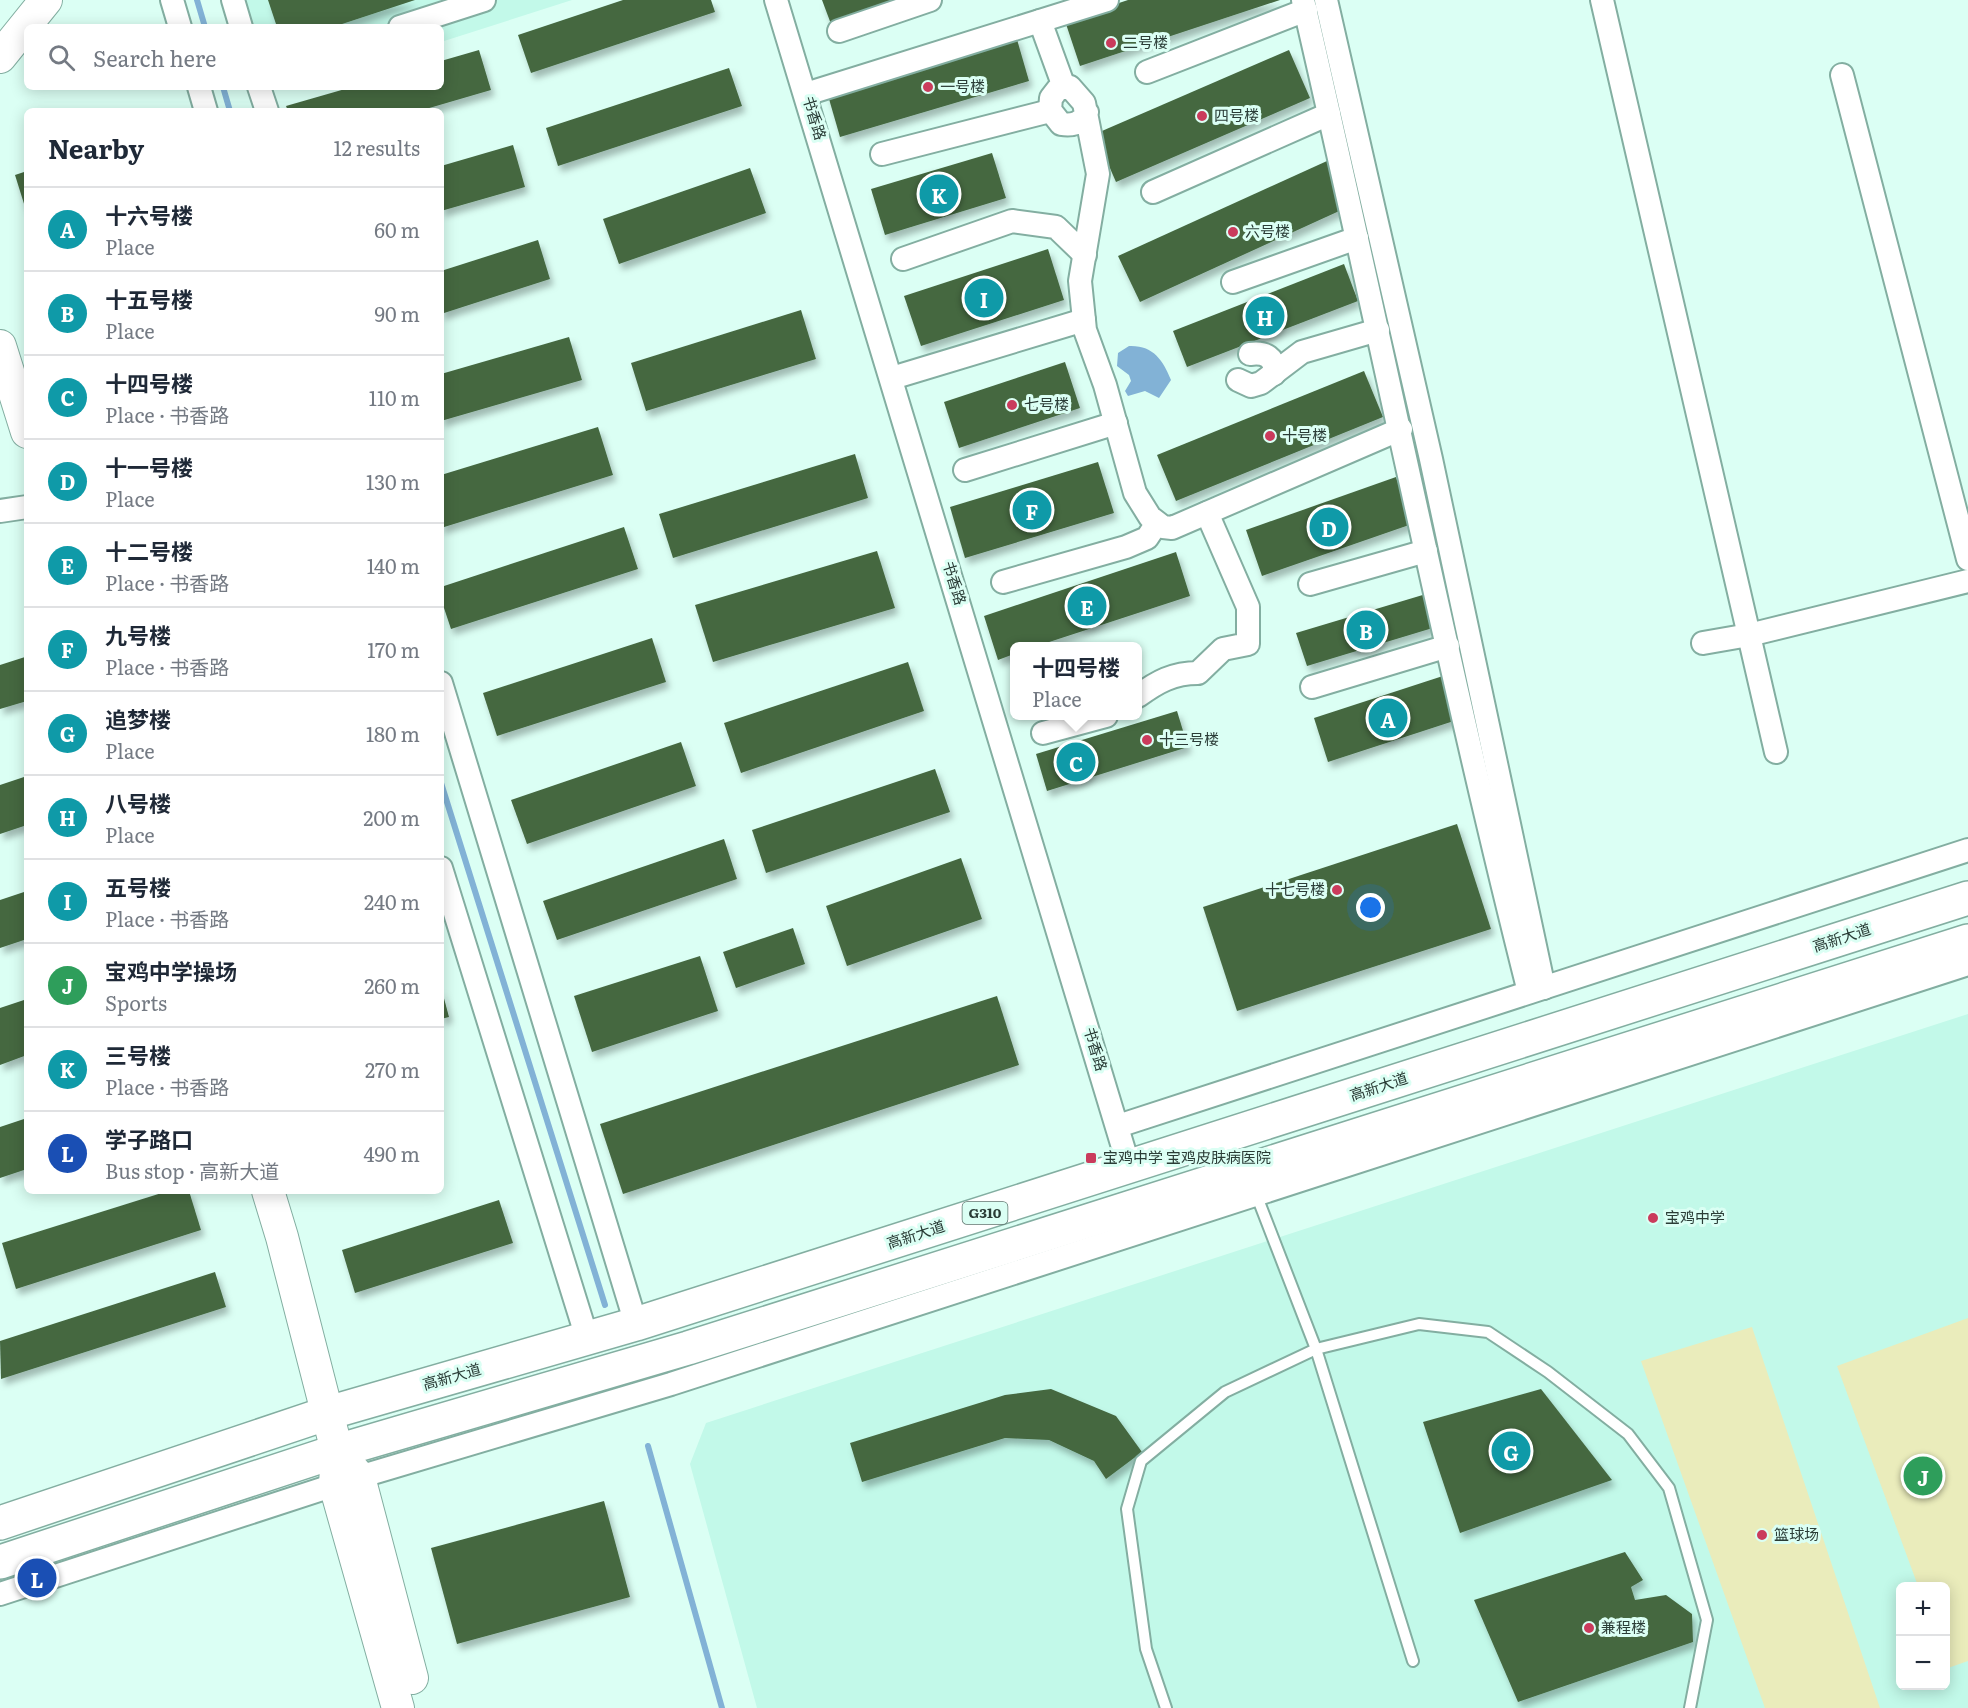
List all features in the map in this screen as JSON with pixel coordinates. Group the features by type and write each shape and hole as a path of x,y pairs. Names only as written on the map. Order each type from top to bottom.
{"highway":[{"name":"高新大道","path":"0,1523 328,1413 636,1324 1968,898"},
{"name":"G310","path":"0,1562 337,1451 1250,1181 1968,941"}],"main road":[{"path":"27,24 46,0"},
{"path":"0,57 24,27"},
{"path":"0,346 24,422"},
{"path":"269,1194 337,1451 420,1708"},
{"path":"347,1481 398,1708"}],"street":[{"path":"172,0 179,24"},
{"path":"233,0 240,24"},
{"path":"409,24 484,0"},
{"name":"书香路","path":"776,0 1129,1167"},
{"path":"839,31 930,0"},
{"path":"806,94 1107,0"},
{"path":"1326,0 1431,459 1537,990"},
{"path":"1602,0 1776,752"},
{"path":"1147,72 1304,5 1401,429 1479,794 1537,990"},
{"path":"1040,21 1064,87"},
{"path":"1842,75 1968,559"},
{"path":"1087,112 1080,122 1067,125 1056,120 1050,111 1051,98 1064,87 1070,87 1080,95 1087,112 1098,174 1080,281 1084,320 1135,493 1149,517 1157,523 1172,528 1401,429"},
{"path":"200,90 205,108"},
{"path":"260,90 266,108"},
{"path":"882,154 1050,111"},
{"path":"1153,192 1329,114"},
{"path":"903,260 1012,221 1056,227 1085,255"},
{"path":"1233,282 1357,238"},
{"path":"892,378 1084,320"},
{"path":"1238,380 1251,386 1261,383 1302,352 1378,330"},
{"path":"1251,354 1263,352 1268,355 1275,368 1274,374"},
{"path":"966,470 1116,423"},
{"path":"0,511 24,507"},
{"path":"1142,693 1165,679 1181,673 1198,673 1223,649 1248,644 1248,607 1207,513"},
{"path":"1003,582 1126,547 1147,538 1157,523"},
{"path":"1310,584 1426,550"},
{"path":"1703,643 1749,635 1968,582"},
{"path":"1312,687 1448,646"},
{"path":"444,693 636,1324"},
{"path":"1043,733 1091,720"},
{"path":"1118,1126 1968,850"},
{"path":"444,878 587,1338"},
{"path":"0,1594 347,1481 671,1384 1250,1181 1968,964"}],"lane":[{"path":"1250,1181 1316,1350 1413,1661"},
{"path":"1166,1708 1146,1649 1127,1509 1142,1461 1225,1392 1316,1350 1419,1324 1488,1332 1548,1372 1628,1434 1669,1488 1707,1620 1690,1708"}],"shaded area":[{"path":"242,0 572,0 444,41 444,24 250,24"},
{"name":"宝鸡中学","path":"1968,1014 1968,1708 757,1708 690,1464 706,1423"},
{"path":"1968,1318 1968,1661 1950,1667 1950,1582 1917,1582 1837,1366"},
{"name":"篮球场","path":"1752,1327 1880,1708 1765,1708 1641,1361"}],"water":[{"path":"1129,346 1145,348 1161,360 1171,380 1159,398 1145,391 1128,396 1125,391 1131,381 1129,375 1117,366 1118,353"}],"building":[{"path":"268,0 415,0 342,24 276,24"},
{"path":"623,0 711,0 715,12 531,73 518,35"},
{"path":"822,0 900,0 831,24"},
{"name":"二号楼","path":"1128,0 1280,0 1080,66 1065,21"},
{"name":"一号楼","path":"1016,36 1029,81 840,137 827,92"},
{"path":"479,50 491,90 429,108 287,108 286,106 342,90 444,90 444,60"},
{"name":"四号楼","path":"1289,50 1310,98 1116,182 1095,134"},
{"path":"729,68 742,106 558,166 546,128"},
{"path":"513,145 525,187 444,210 444,165"},
{"path":"992,153 1006,198 885,235 871,189"},
{"name":"六号楼","path":"1327,161 1348,207 1140,302 1118,256"},
{"path":"750,168 766,213 619,264 603,219"},
{"path":"24,172 24,204 15,175"},
{"path":"538,240 550,279 444,313 444,270"},
{"path":"1048,249 1064,300 921,346 904,296"},
{"path":"1344,264 1358,301 1187,367 1173,331"},
{"path":"801,310 816,359 646,411 631,363"},
{"path":"569,337 582,380 444,420 444,373"},
{"name":"七号楼","path":"1065,362 1080,408 959,448 944,402"},
{"name":"十号楼","path":"1364,371 1383,417 1176,501 1157,455"},
{"path":"598,427 613,475 444,527 444,474"},
{"path":"855,454 868,498 673,558 659,514"},
{"path":"1098,462 1114,513 965,558 950,507"},
{"path":"1396,477 1412,524 1262,576 1246,530"},
{"path":"624,527 638,569 451,629 444,608 444,586"},
{"path":"877,551 895,608 713,662 695,605"},
{"path":"1176,552 1190,596 1049,642 1010,642 1010,656 998,660 984,616"},
{"path":"1426,594 1436,627 1307,666 1296,633"},
{"path":"652,638 666,682 497,736 483,693"},
{"path":"24,657 24,702 0,709 0,665"},
{"path":"908,662 924,711 741,773 724,723"},
{"path":"1449,674 1463,718 1328,762 1314,718"},
{"path":"1177,711 1188,747 1047,791 1036,754"},
{"path":"681,742 696,786 527,844 511,800"},
{"path":"935,769 950,812 766,873 752,830"},
{"path":"24,777 24,826 0,834 0,785"},
{"path":"1457,824 1491,929 1237,1011 1203,907"},
{"path":"724,839 737,879 557,940 543,901"},
{"path":"961,858 982,919 847,966 826,906"},
{"path":"24,892 24,940 0,948 0,900"},
{"path":"793,928 805,964 736,988 723,952"},
{"path":"700,956 718,1011 592,1052 574,996"},
{"path":"997,996 1019,1065 623,1194 600,1124"},
{"path":"444,998 449,1017 444,1018"},
{"path":"24,1000 24,1056 0,1065 0,1008"},
{"path":"24,1119 24,1170 0,1178 0,1127"},
{"path":"158,1194 190,1194 201,1230 16,1289 2,1243"},
{"path":"499,1200 513,1243 355,1293 342,1250"},
{"path":"215,1272 226,1307 1,1379 0,1341"},
{"path":"1051,1389 1116,1416 1142,1452 1106,1479 1094,1461 1049,1440 1005,1438 862,1482 850,1443 1005,1395"},
{"path":"1541,1389 1612,1480 1460,1533 1423,1422"},
{"path":"604,1501 630,1597 457,1644 431,1548"},
{"name":"兼程楼","path":"1625,1552 1643,1580 1631,1587 1635,1600 1666,1595 1692,1614 1693,1642 1518,1702 1474,1600"}],"waterway":[{"path":"197,0 204,24"},
{"path":"224,90 229,108"},
{"path":"444,793 605,1305"},
{"path":"648,1446 722,1708"}],"place":[{"name":"二号楼","path":"1111,43"},
{"name":"一号楼","path":"928,87"},
{"name":"四号楼","path":"1202,116"},
{"name":"三号楼","path":"939,194"},
{"name":"六号楼","path":"1233,232"},
{"name":"五号楼","path":"984,298"},
{"name":"八号楼","path":"1265,316"},
{"name":"七号楼","path":"1012,405"},
{"name":"十号楼","path":"1270,436"},
{"name":"九号楼","path":"1032,510"},
{"name":"十一号楼","path":"1329,527"},
{"name":"十二号楼","path":"1087,606"},
{"name":"十五号楼","path":"1366,630"},
{"name":"十六号楼","path":"1388,718"},
{"name":"十三号楼","path":"1147,740"},
{"name":"十四号楼","path":"1076,762"},
{"name":"十七号楼","path":"1337,890"},
{"name":"宝鸡中学 宝鸡皮肤病医院","path":"1091,1158"},
{"name":"宝鸡中学","path":"1653,1218"},
{"name":"追梦楼","path":"1511,1451"},
{"name":"宝鸡中学操场","path":"1923,1476"},
{"name":"篮球场","path":"1762,1535"},
{"name":"学子路口","path":"37,1578"},
{"name":"兼程楼","path":"1589,1628"}]}
